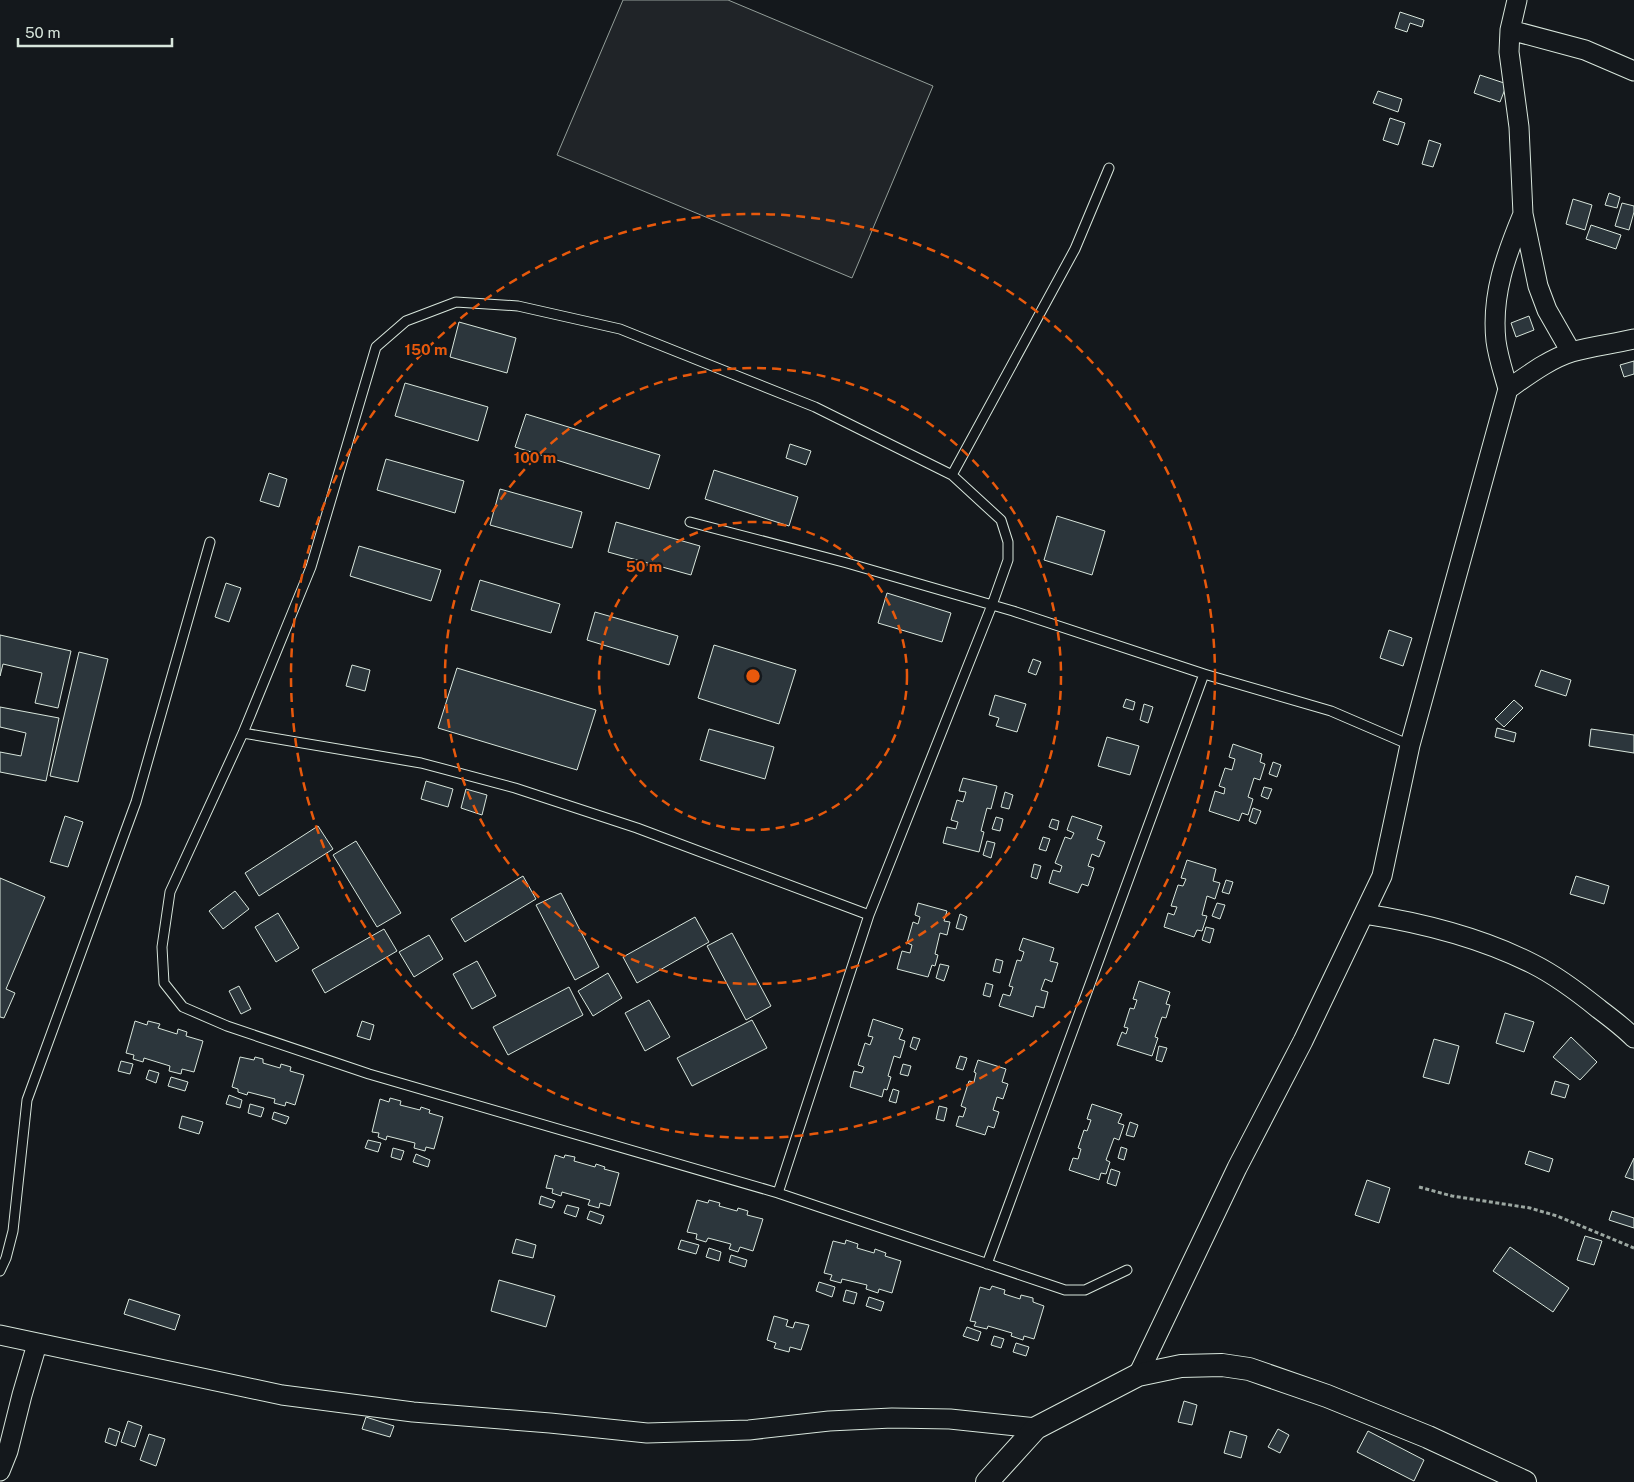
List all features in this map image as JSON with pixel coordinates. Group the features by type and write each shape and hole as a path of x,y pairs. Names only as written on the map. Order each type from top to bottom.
{"street":[{"path":"1516,0 1510,30 1509,52 1519,127 1523,214 1538,286 1547,310 1572,352"},
{"path":"1510,30 1585,50 1634,71"},
{"path":"1138,1375 1237,1168 1303,1041 1382,876 1410,745 1508,389 1496,341 1497,293 1507,254 1523,214"},
{"path":"1508,389 1536,369 1572,352 1634,339"},
{"path":"1365,914 1408,920 1446,931 1490,945 1534,964 1573,988 1634,1038"},
{"path":"0,1335 282,1395 413,1412 647,1433 749,1430 829,1420 892,1418 950,1419 1036,1428"},
{"path":"0,1471 8,1451 37,1344"},
{"path":"987,1482 1036,1428 1138,1375 1181,1366 1222,1364 1249,1369 1300,1386 1398,1424 1525,1482"}],"lane":[{"path":"952,475 1075,249 1109,168"},
{"path":"778,1193 870,915 1008,560 1008,542 1001,520 952,475 815,407 620,329 518,306 456,302 406,321 376,348 311,567 243,733 170,892 162,947 164,983 183,1006 227,1026 369,1074 778,1193 1065,1290 1085,1290 1127,1270"},
{"path":"690,522 848,563 992,604 1204,674 1331,711 1410,745"},
{"path":"0,1271 6,1258 13,1231 27,1100 136,802 210,542"},
{"path":"987,1264 1204,674"},
{"path":"243,733 421,763 515,788 636,828 870,915"}],"path":[{"path":"1419,1187 1452,1196 1530,1208 1548,1213 1634,1248"}],"shaded area":[{"path":"623,0 728,0 933,86 852,278 557,155"}],"building":[{"path":"1400,12 1424,20 1422,27 1410,23 1407,32 1395,28"},
{"path":"1480,75 1507,84 1500,102 1474,93"},
{"path":"1378,91 1402,99 1398,112 1373,103"},
{"path":"1390,118 1405,123 1398,145 1383,140"},
{"path":"1429,140 1441,144 1433,167 1422,164"},
{"path":"1609,193 1620,197 1617,208 1605,205"},
{"path":"1573,199 1592,205 1585,230 1566,224"},
{"path":"1622,203 1634,206 1629,230 1615,226"},
{"path":"1591,225 1621,235 1616,249 1586,239"},
{"path":"1529,316 1534,330 1516,337 1511,323"},
{"path":"459,322 516,338 507,373 450,357"},
{"path":"1634,361 1634,374 1624,377 1620,365"},
{"path":"405,383 488,407 478,441 395,416"},
{"path":"526,414 660,455 649,489 515,447"},
{"path":"790,444 811,451 806,465 786,458"},
{"path":"386,459 464,481 455,513 377,490"},
{"path":"714,470 798,497 789,526 705,499"},
{"path":"269,473 287,479 279,507 260,501"},
{"path":"500,489 582,512 572,548 490,525"},
{"path":"1057,516 1105,531 1092,575 1044,560"},
{"path":"616,522 700,546 691,575 608,552"},
{"path":"359,546 441,570 431,601 350,576"},
{"path":"480,580 560,604 551,633 471,610"},
{"path":"226,583 241,588 229,622 215,617"},
{"path":"887,593 951,613 942,642 878,623"},
{"path":"595,612 678,636 669,665 587,640"},
{"path":"1389,630 1412,638 1403,666 1380,658"},
{"path":"0,635 71,651 58,708 35,703 42,673 3,664 0,676"},
{"path":"714,645 796,670 779,724 698,698"},
{"path":"79,652 108,659 78,782 50,776"},
{"path":"1033,659 1041,662 1036,675 1028,672"},
{"path":"352,665 370,670 365,691 346,686"},
{"path":"457,668 596,710 577,770 438,728"},
{"path":"1541,670 1571,680 1566,696 1535,686"},
{"path":"995,695 1026,704 1017,732 996,726 999,718 989,715"},
{"path":"1126,699 1135,702 1133,710 1123,707"},
{"path":"1514,700 1523,708 1504,727 1495,719"},
{"path":"1144,704 1153,707 1148,723 1140,720"},
{"path":"0,707 59,718 46,781 0,772 0,752 21,756 26,733 0,727"},
{"path":"1497,728 1516,733 1514,742 1495,737"},
{"path":"709,729 774,747 765,779 700,760"},
{"path":"1591,729 1634,735 1634,753 1589,746"},
{"path":"1107,737 1139,746 1130,775 1098,766"},
{"path":"1233,744 1262,754 1260,762 1265,764 1260,780 1254,778 1248,797 1253,799 1248,815 1242,813 1239,821 1209,811 1215,791 1224,794 1225,788 1219,786 1225,768 1232,770 1235,759 1229,757"},
{"path":"1273,762 1281,765 1277,777 1269,774"},
{"path":"963,778 997,786 991,809 987,808 981,831 984,832 979,852 943,843 947,827 956,829 958,822 951,820 957,800 963,802 966,792 959,791"},
{"path":"426,781 453,789 448,807 421,799"},
{"path":"1264,787 1272,789 1268,799 1261,796"},
{"path":"466,789 487,795 482,815 461,808"},
{"path":"1005,792 1013,795 1009,809 1001,807"},
{"path":"1253,808 1261,811 1256,824 1249,821"},
{"path":"65,816 83,822 68,867 50,862"},
{"path":"1072,816 1102,826 1097,839 1105,842 1099,857 1092,854 1088,866 1094,868 1088,886 1082,884 1078,893 1049,883 1053,870 1060,872 1062,866 1055,863 1065,837 1071,839 1074,833 1067,830"},
{"path":"996,817 1003,819 1000,831 992,829"},
{"path":"1052,819 1059,821 1057,830 1049,827"},
{"path":"318,826 333,849 259,896 245,873"},
{"path":"1043,837 1050,839 1046,851 1039,849"},
{"path":"356,841 401,913 377,927 333,855"},
{"path":"987,841 995,843 991,858 983,855"},
{"path":"1187,860 1216,869 1213,881 1220,883 1215,899 1207,896 1202,915 1207,916 1202,931 1197,930 1194,937 1164,927 1168,913 1174,915 1177,907 1171,906 1178,885 1183,886 1186,879 1181,878"},
{"path":"1034,864 1041,866 1037,879 1031,877"},
{"path":"523,876 536,899 465,942 451,919"},
{"path":"1576,876 1609,886 1604,904 1570,894"},
{"path":"0,878 45,897 6,989 15,993 4,1018 0,1017"},
{"path":"1226,880 1233,882 1229,894 1222,892"},
{"path":"235,891 249,909 223,929 209,911"},
{"path":"561,893 599,967 575,980 536,905"},
{"path":"918,903 947,911 944,921 950,922 947,935 940,933 935,954 938,955 935,966 932,965 928,977 897,969 902,951 910,953 912,945 907,943 913,922 918,924 920,917 915,915"},
{"path":"1217,903 1225,905 1220,919 1212,916"},
{"path":"278,913 299,948 276,962 255,927"},
{"path":"960,914 967,917 963,930 956,928"},
{"path":"695,917 709,942 637,983 623,957"},
{"path":"1206,927 1214,929 1210,943 1202,940"},
{"path":"384,929 397,951 325,993 312,970"},
{"path":"732,933 771,1006 746,1020 707,946"},
{"path":"429,935 443,959 414,977 399,952"},
{"path":"1023,938 1054,948 1050,961 1058,963 1052,982 1045,979 1041,990 1048,992 1044,1008 1036,1006 1033,1017 999,1006 1003,994 1010,996 1013,987 1009,986 1017,960 1021,961 1024,952 1019,950"},
{"path":"996,959 1003,961 1000,973 993,971"},
{"path":"477,961 496,996 472,1009 453,974"},
{"path":"940,964 949,966 944,981 936,978"},
{"path":"608,973 622,998 593,1016 578,991"},
{"path":"1139,981 1170,992 1166,1004 1170,1005 1166,1018 1162,1017 1155,1037 1158,1038 1152,1056 1117,1045 1122,1032 1126,1034 1128,1028 1124,1027 1130,1008 1134,1009 1137,1000 1133,999"},
{"path":"986,983 993,985 990,997 983,995"},
{"path":"239,986 251,1009 241,1014 229,991"},
{"path":"569,987 583,1015 508,1055 493,1027"},
{"path":"649,1000 670,1037 645,1051 625,1013"},
{"path":"1505,1013 1534,1022 1524,1052 1496,1043"},
{"path":"873,1019 903,1029 899,1039 905,1041 900,1058 894,1056 888,1076 891,1077 887,1090 884,1089 882,1097 850,1087 854,1071 862,1073 864,1067 858,1065 865,1043 870,1045 873,1037 868,1036"},
{"path":"752,1020 767,1048 692,1086 677,1058"},
{"path":"135,1021 147,1025 148,1021 160,1024 158,1028 177,1034 178,1029 187,1032 186,1036 203,1041 194,1072 182,1069 181,1074 169,1071 170,1066 144,1058 143,1062 133,1059 134,1055 126,1053"},
{"path":"362,1021 374,1025 370,1040 357,1036"},
{"path":"913,1037 920,1039 916,1050 910,1047"},
{"path":"1571,1037 1597,1062 1580,1080 1553,1057"},
{"path":"1434,1039 1459,1046 1449,1084 1423,1077"},
{"path":"1159,1046 1167,1048 1162,1062 1156,1060"},
{"path":"960,1056 967,1058 963,1070 956,1068"},
{"path":"240,1057 254,1060 255,1057 263,1059 263,1063 280,1068 281,1064 291,1067 290,1071 304,1075 295,1105 286,1102 285,1106 274,1103 275,1099 248,1092 247,1095 238,1092 238,1089 232,1087"},
{"path":"978,1060 1006,1069 1002,1082 1008,1084 1003,1099 997,1097 993,1110 999,1112 994,1128 988,1126 985,1135 956,1126 959,1116 963,1117 966,1108 961,1106 969,1081 974,1082 976,1073 974,1072"},
{"path":"121,1061 133,1064 130,1074 118,1071"},
{"path":"903,1064 911,1066 908,1076 900,1074"},
{"path":"149,1070 159,1073 156,1083 146,1079"},
{"path":"171,1077 188,1082 185,1091 168,1086"},
{"path":"1555,1081 1569,1085 1565,1098 1551,1094"},
{"path":"893,1089 899,1091 896,1103 889,1101"},
{"path":"229,1095 242,1100 240,1108 226,1104"},
{"path":"390,1098 401,1101 400,1105 420,1110 421,1107 430,1110 429,1113 443,1117 434,1149 426,1147 425,1151 414,1148 415,1143 387,1136 386,1140 378,1137 379,1133 372,1132 380,1099 389,1102"},
{"path":"250,1104 264,1108 261,1117 248,1113"},
{"path":"1092,1104 1122,1114 1118,1123 1124,1125 1119,1140 1114,1138 1106,1160 1110,1162 1106,1174 1101,1173 1099,1180 1069,1170 1073,1158 1078,1159 1081,1149 1078,1148 1084,1130 1087,1131 1091,1120 1087,1119"},
{"path":"939,1106 947,1108 944,1121 936,1119"},
{"path":"274,1112 289,1117 286,1124 272,1119"},
{"path":"182,1116 203,1122 199,1134 179,1128"},
{"path":"1130,1122 1138,1125 1134,1137 1126,1135"},
{"path":"368,1140 381,1143 378,1152 365,1148"},
{"path":"1121,1147 1127,1149 1124,1160 1118,1158"},
{"path":"393,1148 404,1151 401,1160 391,1157"},
{"path":"1529,1151 1553,1159 1549,1172 1525,1164"},
{"path":"416,1154 430,1160 428,1167 413,1162"},
{"path":"555,1155 564,1158 565,1155 575,1157 574,1161 595,1167 596,1164 605,1167 604,1169 619,1173 610,1206 600,1203 599,1208 588,1205 590,1200 562,1192 561,1196 552,1193 553,1189 546,1188"},
{"path":"1634,1158 1634,1180 1625,1177"},
{"path":"1111,1169 1120,1172 1116,1186 1107,1183"},
{"path":"1367,1180 1390,1188 1379,1223 1355,1215"},
{"path":"541,1196 555,1201 552,1208 539,1204"},
{"path":"697,1200 708,1203 709,1200 720,1203 719,1206 737,1211 738,1208 748,1211 747,1215 763,1219 753,1251 740,1247 738,1252 729,1249 731,1244 708,1238 706,1242 696,1239 697,1234 687,1232"},
{"path":"567,1205 579,1208 576,1217 564,1213"},
{"path":"590,1211 604,1216 601,1224 587,1219"},
{"path":"1612,1211 1634,1218 1634,1228 1609,1220"},
{"path":"1585,1236 1602,1241 1594,1265 1577,1260"},
{"path":"516,1239 536,1245 533,1258 512,1253"},
{"path":"681,1240 699,1245 696,1254 678,1249"},
{"path":"846,1240 858,1244 857,1248 874,1253 875,1249 886,1253 885,1256 901,1261 892,1293 879,1289 878,1293 866,1289 867,1285 842,1279 841,1283 830,1280 832,1275 824,1273 833,1241 845,1244"},
{"path":"1510,1247 1569,1288 1553,1312 1493,1271"},
{"path":"709,1248 721,1252 719,1261 706,1257"},
{"path":"731,1255 747,1260 745,1267 729,1262"},
{"path":"499,1280 555,1296 546,1327 491,1311"},
{"path":"819,1282 835,1287 832,1297 816,1291"},
{"path":"992,1286 1005,1290 1004,1294 1020,1299 1021,1295 1033,1298 1033,1302 1044,1306 1034,1339 1024,1336 1023,1340 1011,1336 1012,1333 988,1326 987,1329 974,1326 976,1322 970,1321 980,1287 990,1290"},
{"path":"846,1290 857,1293 854,1304 843,1301"},
{"path":"869,1297 884,1302 881,1311 866,1306"},
{"path":"129,1299 180,1315 175,1330 124,1314"},
{"path":"774,1316 788,1320 786,1326 793,1328 795,1322 809,1325 801,1350 790,1347 789,1352 774,1348 776,1343 767,1340"},
{"path":"967,1327 981,1332 978,1341 963,1336"},
{"path":"994,1336 1004,1339 1001,1348 991,1345"},
{"path":"1016,1343 1029,1347 1026,1356 1013,1352"},
{"path":"1184,1401 1197,1405 1192,1425 1178,1422"},
{"path":"366,1417 394,1426 390,1437 362,1429"},
{"path":"128,1421 142,1426 135,1447 121,1442"},
{"path":"109,1428 120,1432 116,1446 105,1442"},
{"path":"1278,1429 1289,1435 1280,1453 1268,1447"},
{"path":"1230,1431 1247,1436 1241,1458 1224,1453"},
{"path":"1368,1431 1424,1460 1414,1481 1357,1452"},
{"path":"149,1434 165,1439 156,1466 140,1460"}]}
